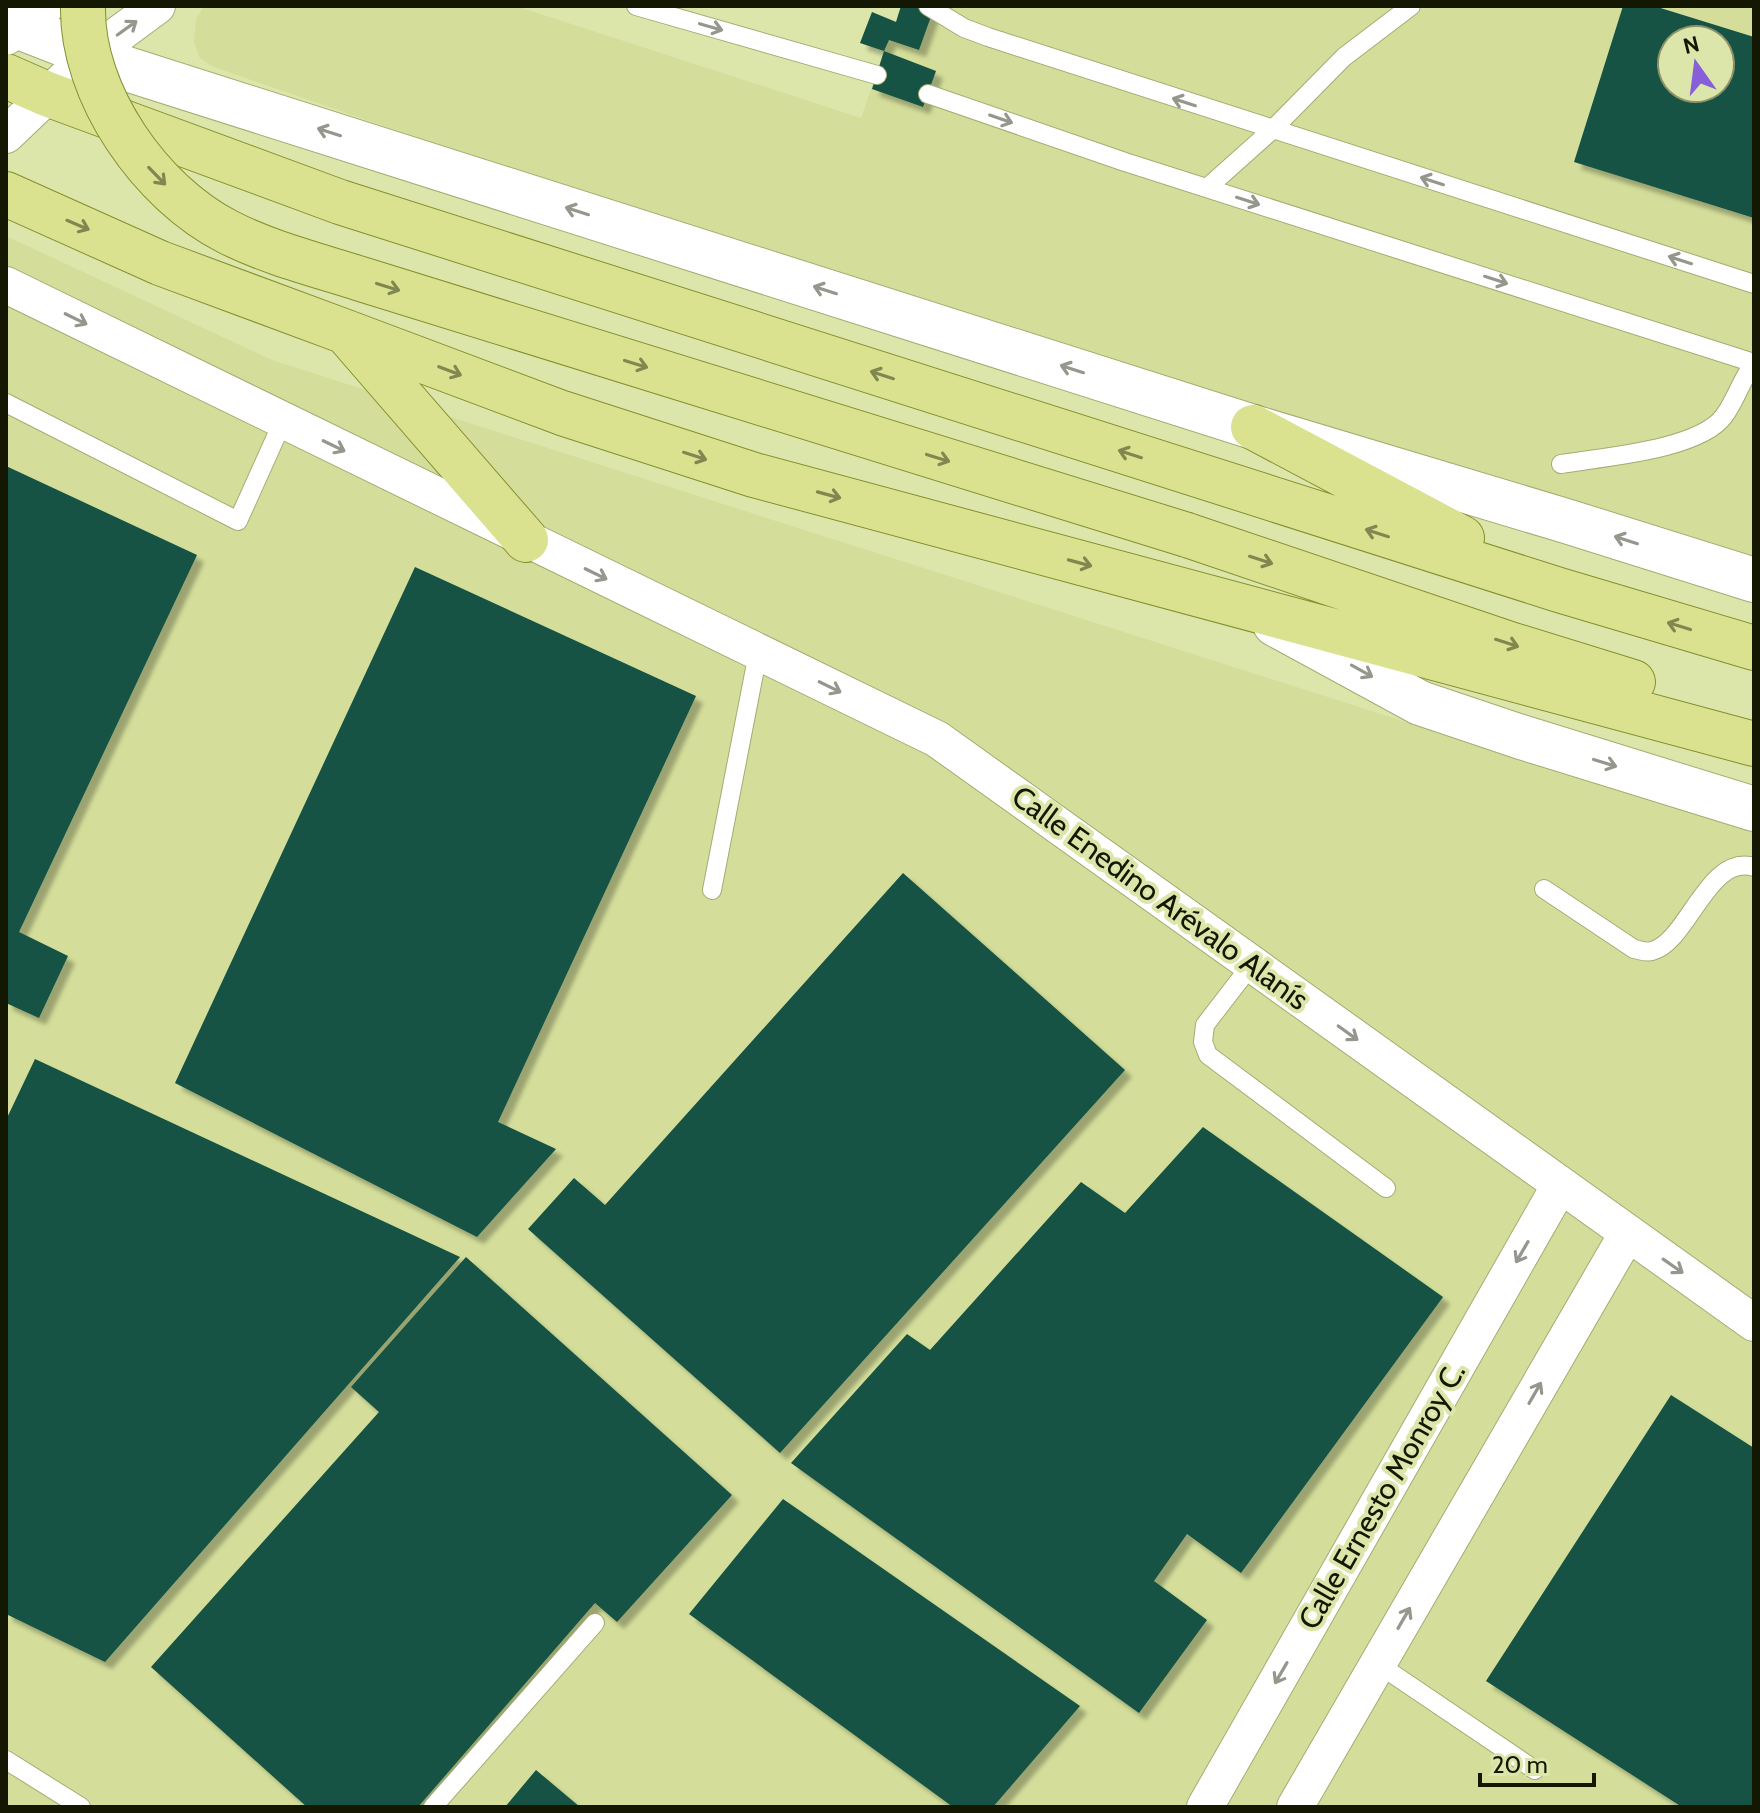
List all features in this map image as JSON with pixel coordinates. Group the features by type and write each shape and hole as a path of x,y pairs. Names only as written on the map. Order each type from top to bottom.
{"main road":[{"path":"83,6 82,20 89,56 106,103 130,142 151,171 180,199 228,232 361,279 1187,535 1513,645 1731,711 1754,723"},
{"path":"6,76 340,202 1559,590 1754,648"},
{"path":"6,194 160,263 562,413 754,475 1754,744"},
{"path":"346,332 526,540"},
{"path":"1253,427 1559,590"}],"street":[{"path":"6,135 89,56 157,6"},
{"path":"24,24 89,56 1253,427 1754,580"},
{"name":"Calle Enedino Arévalo Alanís","path":"6,285 937,739 1754,1323"},
{"path":"1245,607 1420,703 1754,809"},
{"name":"Calle Ernesto Monroy C.","path":"1205,1807 1560,1185"},
{"path":"1295,1807 1627,1234"}],"lane":[{"path":"636,6 877,75"},
{"path":"928,6 964,28 988,37 1754,284"},
{"path":"1207,188 1272,130 1344,57 1411,6"},
{"path":"928,94 1207,188 1754,363 1723,418 1699,437 1561,464"},
{"path":"6,403 238,521 283,421"},
{"path":"712,890 758,653"},
{"path":"1544,889 1634,949 1648,952 1657,950 1670,938 1707,890 1728,869 1738,865 1754,867"},
{"path":"1252,964 1205,1025 1203,1042 1208,1055 1386,1188"},
{"path":"433,1807 595,1623"},
{"path":"1378,1664 1535,1770"},
{"path":"6,1760 81,1807"}],"shaded area":[{"path":"204,6 516,6 861,118 884,52 860,43 872,12 896,21 901,6 1754,6 1754,570 640,215 211,66 199,57 194,42 196,19"},
{"path":"6,236 272,360 1754,833 1754,1807 6,1807"}],"building":[{"path":"901,6 919,6 933,11 919,50 889,40 884,51 860,43 872,12 896,22"},
{"path":"1623,6 1654,6 1712,24 1656,24 1656,104 1736,104 1736,31 1754,37 1754,218 1574,162"},
{"path":"884,51 936,71 923,107 872,89"},
{"path":"6,466 197,555 19,932 68,956 39,1018 6,1003"},
{"path":"415,567 696,696 498,1122 556,1149 477,1237 175,1083"},
{"path":"903,873 1125,1070 780,1453 528,1229 574,1178 605,1205"},
{"path":"35,1059 460,1257 105,1662 6,1614 6,1120"},
{"path":"1203,1127 1443,1297 1241,1573 1187,1534 1154,1581 1207,1620 1139,1713 791,1463 907,1334 930,1350 1081,1182 1125,1213"},
{"path":"466,1257 732,1495 617,1622 595,1603 418,1807 307,1807 151,1667 379,1412 351,1387"},
{"path":"1671,1395 1754,1448 1754,1807 1682,1807 1486,1681"},
{"path":"783,1499 1080,1706 993,1807 953,1807 689,1614"},
{"path":"536,1770 580,1807 505,1807"}]}
